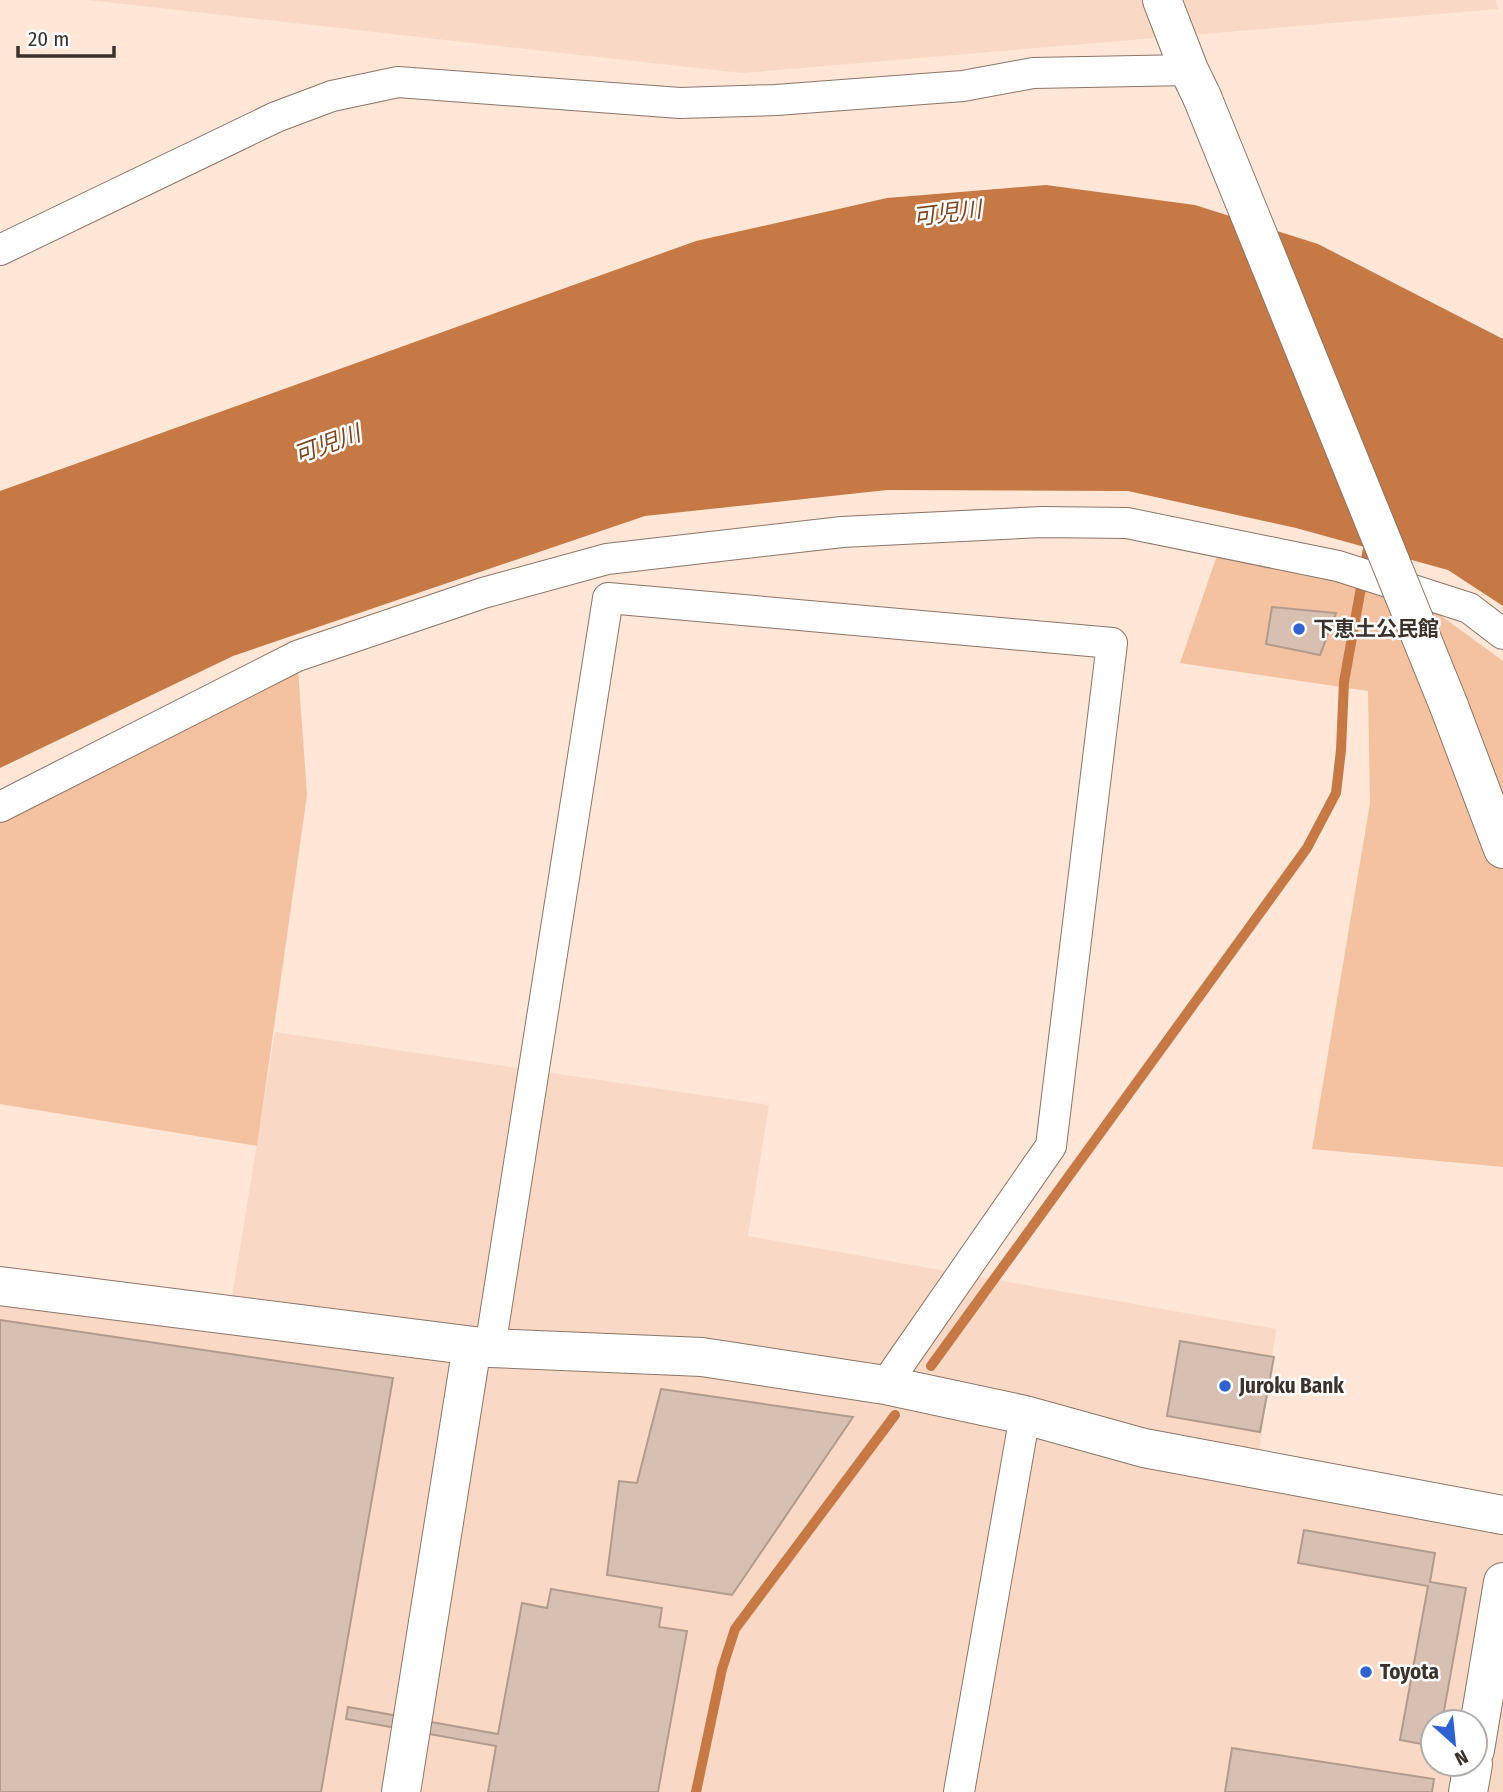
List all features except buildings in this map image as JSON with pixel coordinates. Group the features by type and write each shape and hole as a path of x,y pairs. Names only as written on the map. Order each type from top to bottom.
{"street":[{"path":"1162,0 1449,706 1503,849"},
{"path":"0,250 276,117 332,96 398,82 680,103 776,100 949,87 1033,73 1196,84"},
{"path":"0,807 297,656 483,593 607,559 842,532 1042,522 1127,523 1235,544 1364,574 1469,608 1503,634"},
{"path":"401,1792 481,1347 608,598 1112,642 1051,1146 885,1385"},
{"path":"0,1286 481,1347 702,1357 885,1385 1025,1415 1144,1448 1503,1515"},
{"path":"959,1792 1025,1415"},
{"path":"1482,1708 1503,1582"}],"shaded area":[{"path":"87,0 1496,0 1499,9 742,73"},
{"path":"1222,541 1396,583 1503,661 1503,1167 1312,1149 1370,803 1368,691 1180,663"},
{"path":"297,656 307,795 257,1146 0,1104 0,807"},
{"path":"275,1032 769,1105 748,1236 1276,1329 1257,1469 1503,1515 1503,1792 0,1792 0,1286 229,1316"}],"water":[{"name":"可児川","path":"1046,185 1195,205 1318,244 1503,339 1503,606 1448,570 1296,528 1128,491 887,490 645,516 233,656 0,768 0,491 696,241 887,198"}],"waterway":[{"path":"931,1366 1307,848 1336,793 1344,682 1369,543"},
{"path":"696,1792 722,1669 735,1629 895,1415"}],"place":[{"name":"下恵土公民館","path":"1299,629"},
{"name":"Juroku Bank","path":"1225,1386"},
{"name":"Toyota","path":"1366,1672"}]}
